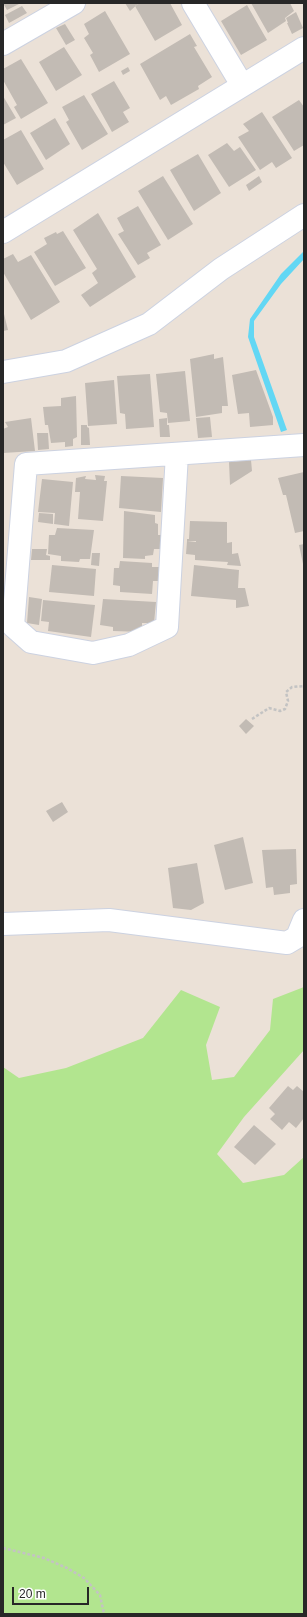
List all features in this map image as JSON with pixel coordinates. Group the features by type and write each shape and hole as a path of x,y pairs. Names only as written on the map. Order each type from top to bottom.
{"street":[{"path":"3,44 74,3"},
{"path":"192,3 242,86"},
{"path":"3,232 304,48"},
{"path":"3,372 66,361 148,324 221,269 304,215"},
{"path":"177,454 167,627 129,645 93,652 31,642 14,626 26,464 304,445"},
{"path":"3,924 109,920 287,943 297,937 304,920"}],"path":[{"path":"252,719 269,708 280,711 286,709 288,701 286,692 292,687 304,686"},
{"path":"3,1548 44,1558 67,1568 84,1578 100,1595 104,1614"}],"green space":[{"path":"304,987 304,1050 244,1117 217,1154 243,1183 284,1175 304,1157 304,1614 3,1614 3,1067 19,1078 66,1068 143,1038 181,990 220,1007 206,1045 212,1080 234,1077 270,1030 273,999"}],"water":[{"path":"304,251 304,259 281,284 254,321 254,337 287,430 281,432 248,337 250,319 281,274"}],"building":[{"path":"3,3 21,3 7,10"},
{"path":"125,3 139,3 130,11"},
{"path":"140,3 170,3 182,25 155,41 135,6"},
{"path":"251,3 290,3 294,11 285,18 286,21 268,33"},
{"path":"247,5 267,40 241,55 221,21"},
{"path":"22,6 27,13 9,23 5,15"},
{"path":"105,11 130,54 99,72 90,55 93,53 84,38 89,34 84,24"},
{"path":"296,12 303,28 292,34 286,18"},
{"path":"65,24 75,40 66,45 56,28"},
{"path":"190,34 197,46 194,47 212,77 198,86 199,89 171,105 166,96 160,100 140,64"},
{"path":"64,47 82,75 56,91 39,62"},
{"path":"21,59 48,103 21,119 14,107 17,105 3,80 3,69"},
{"path":"128,67 130,71 123,75 121,71"},
{"path":"114,81 130,108 123,112 129,122 112,132 91,94"},
{"path":"84,95 108,134 82,150 66,122 69,120 62,107"},
{"path":"3,96 16,118 3,125"},
{"path":"299,100 304,107 304,145 294,151 272,117"},
{"path":"262,112 292,158 276,168 272,162 260,170 238,137 249,131 243,124"},
{"path":"55,118 70,144 46,160 30,133"},
{"path":"21,130 44,169 17,185 3,162 3,140"},
{"path":"227,143 234,151 240,147 256,170 229,187 208,155"},
{"path":"198,154 221,193 194,211 170,170"},
{"path":"163,176 193,224 168,240 138,191"},
{"path":"259,176 262,182 249,191 246,185"},
{"path":"138,206 161,245 147,253 150,258 138,265 118,234 124,231 117,218"},
{"path":"98,213 136,277 90,307 81,295 98,283 92,273 97,269 73,230"},
{"path":"63,231 86,268 55,286 34,252 47,244 44,238 56,232 57,234"},
{"path":"13,254 18,262 31,255 60,302 31,320 3,272 3,259"},
{"path":"3,310 8,330 3,331"},
{"path":"214,354 214,359 223,357 228,406 222,406 222,413 196,417 190,359"},
{"path":"256,370 273,417 273,425 250,427 249,413 238,414 232,375"},
{"path":"185,371 190,421 168,423 167,413 160,412 156,374"},
{"path":"150,374 154,427 126,429 125,414 120,413 117,376"},
{"path":"114,380 117,424 88,426 85,383"},
{"path":"76,396 77,437 73,439 73,446 65,447 65,442 51,443 48,425 45,425 43,407 61,406 61,398"},
{"path":"210,417 212,437 198,438 196,418"},
{"path":"31,418 35,451 3,453 3,429 8,427 5,422"},
{"path":"167,418 170,437 160,437 159,419"},
{"path":"81,425 87,425 89,428 90,445 81,445"},
{"path":"37,433 48,433 49,449 38,450"},
{"path":"251,460 252,471 230,485 229,462"},
{"path":"304,472 304,531 295,533 286,495 283,495 278,478"},
{"path":"95,475 105,476 104,481 107,481 103,521 78,519 80,492 75,492 76,478 86,476 85,479 96,480"},
{"path":"121,476 163,478 161,512 119,508"},
{"path":"42,479 73,482 69,526 54,524 55,513 38,512"},
{"path":"124,511 155,515 155,523 158,524 158,535 161,535 160,549 154,549 153,555 145,556 145,559 123,558"},
{"path":"39,513 53,514 53,524 38,522"},
{"path":"190,521 227,522 227,543 232,542 232,554 238,553 241,566 227,565 228,562 195,560 195,555 186,554 187,539 189,539"},
{"path":"57,528 94,530 90,559 80,559 79,562 61,561 61,556 48,554 49,535 55,535"},
{"path":"304,544 304,564 303,564 299,545"},
{"path":"32,549 47,549 46,555 50,556 50,560 31,560"},
{"path":"92,553 100,553 99,566 91,565"},
{"path":"120,561 152,563 152,567 159,567 158,581 153,581 152,594 120,592 120,586 113,585 114,568 119,568"},
{"path":"52,565 96,569 94,596 49,592"},
{"path":"194,565 239,570 238,588 245,588 249,606 236,608 236,600 191,596"},
{"path":"29,597 42,599 39,625 27,623"},
{"path":"103,599 156,602 154,623 142,623 142,632 113,631 113,627 100,625"},
{"path":"43,600 95,605 91,637 48,631 49,622 41,621"},
{"path":"246,719 254,726 246,734 239,726"},
{"path":"62,802 68,812 53,822 46,811"},
{"path":"243,837 253,883 225,890 214,845"},
{"path":"296,849 297,884 290,885 290,893 274,895 273,887 266,888 262,850"},
{"path":"197,863 204,903 191,910 173,908 168,868"},
{"path":"288,1086 293,1090 297,1086 304,1092 304,1118 296,1128 289,1122 282,1130 270,1119 275,1114 269,1108"},
{"path":"254,1125 276,1144 255,1165 234,1147"}]}
